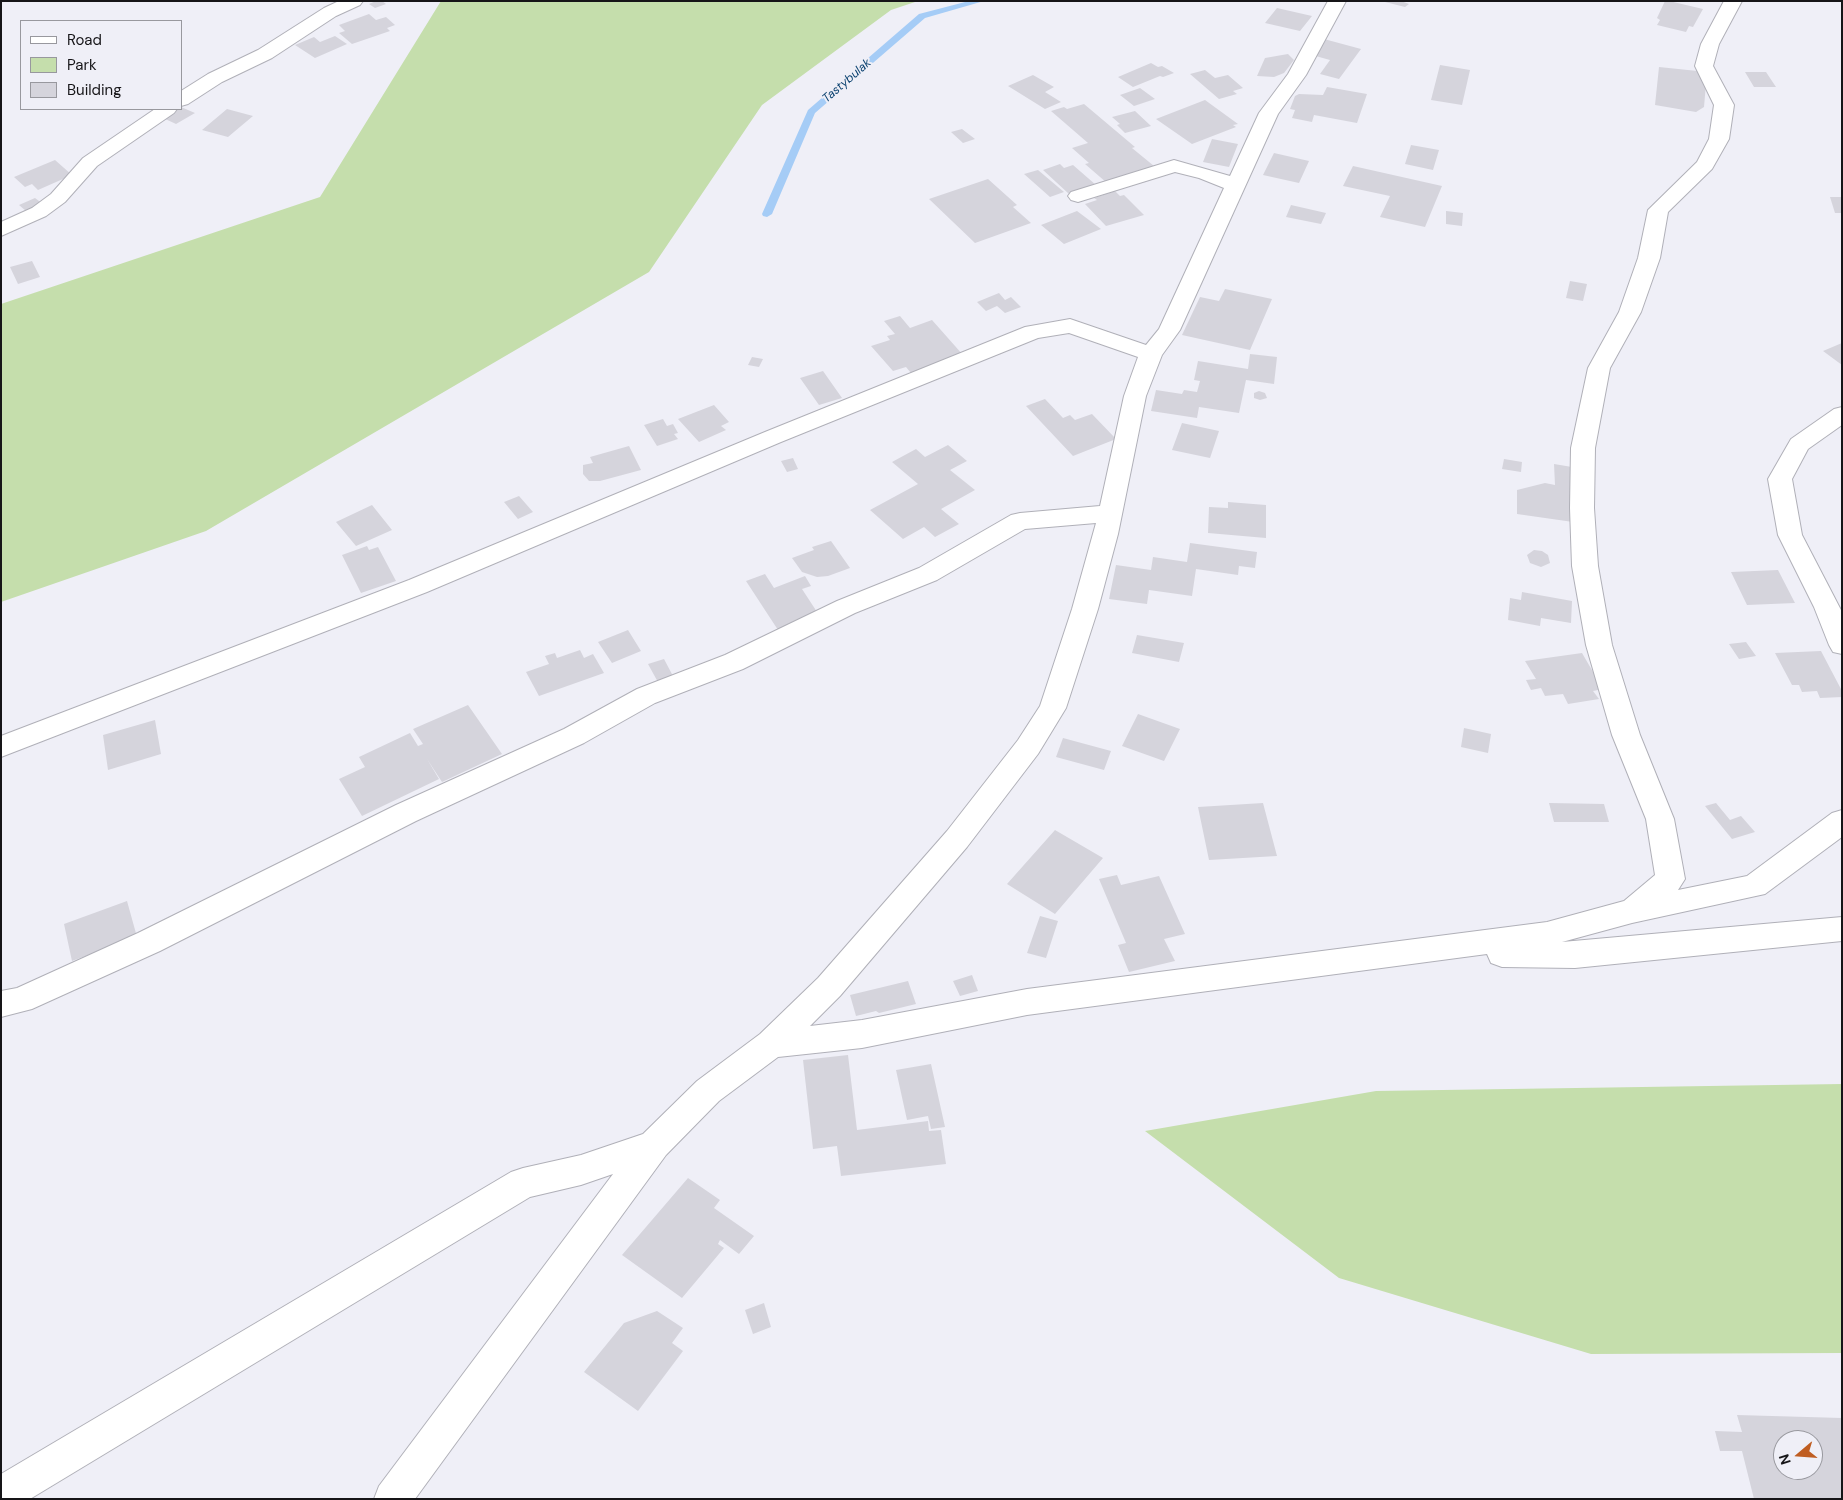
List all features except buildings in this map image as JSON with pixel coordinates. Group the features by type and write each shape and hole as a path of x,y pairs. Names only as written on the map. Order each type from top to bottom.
{"street":[{"path":"182,99 215,78 265,54 330,12 354,1"},
{"path":"392,1499 654,1145 708,1090 771,1044 835,981 957,839 1028,746 1053,708 1085,608 1110,514 1135,396 1151,354 1169,330 1269,113 1297,74 1337,1"},
{"path":"1632,911 1670,879 1660,818 1626,735 1599,645 1585,566 1582,508 1583,448 1599,368 1630,312 1649,258 1658,210 1705,165 1719,139 1724,105 1704,66 1710,44 1732,1"},
{"path":"1,230 39,212 58,198 90,162 166,110"},
{"path":"1078,196 1174,166 1236,184"},
{"path":"1,747 418,586 764,441 1033,332 1070,326 1151,354"},
{"path":"1842,414 1799,444 1780,479 1790,535 1827,607 1842,645"},
{"path":"1,1004 21,1000 149,942 406,813 574,736 646,696 734,662 846,607 928,574 1020,521 1110,514"},
{"path":"771,1044 862,1034 1027,1002 1548,934 1632,911 1755,886 1842,821"},
{"path":"1448,947 1481,954 1575,955 1842,929"},
{"path":"1,1495 523,1183 582,1170 654,1145"}],"green space":[{"path":"441,1 918,1 891,10 762,105 649,272 206,531 1,602 1,304 320,197"},
{"path":"1842,1084 1842,1353 1591,1354 1339,1278 1145,1131 1376,1091"}],"waterway":[{"name":"Tastybulak","path":"767,214 811,112 922,16 980,1"}]}
